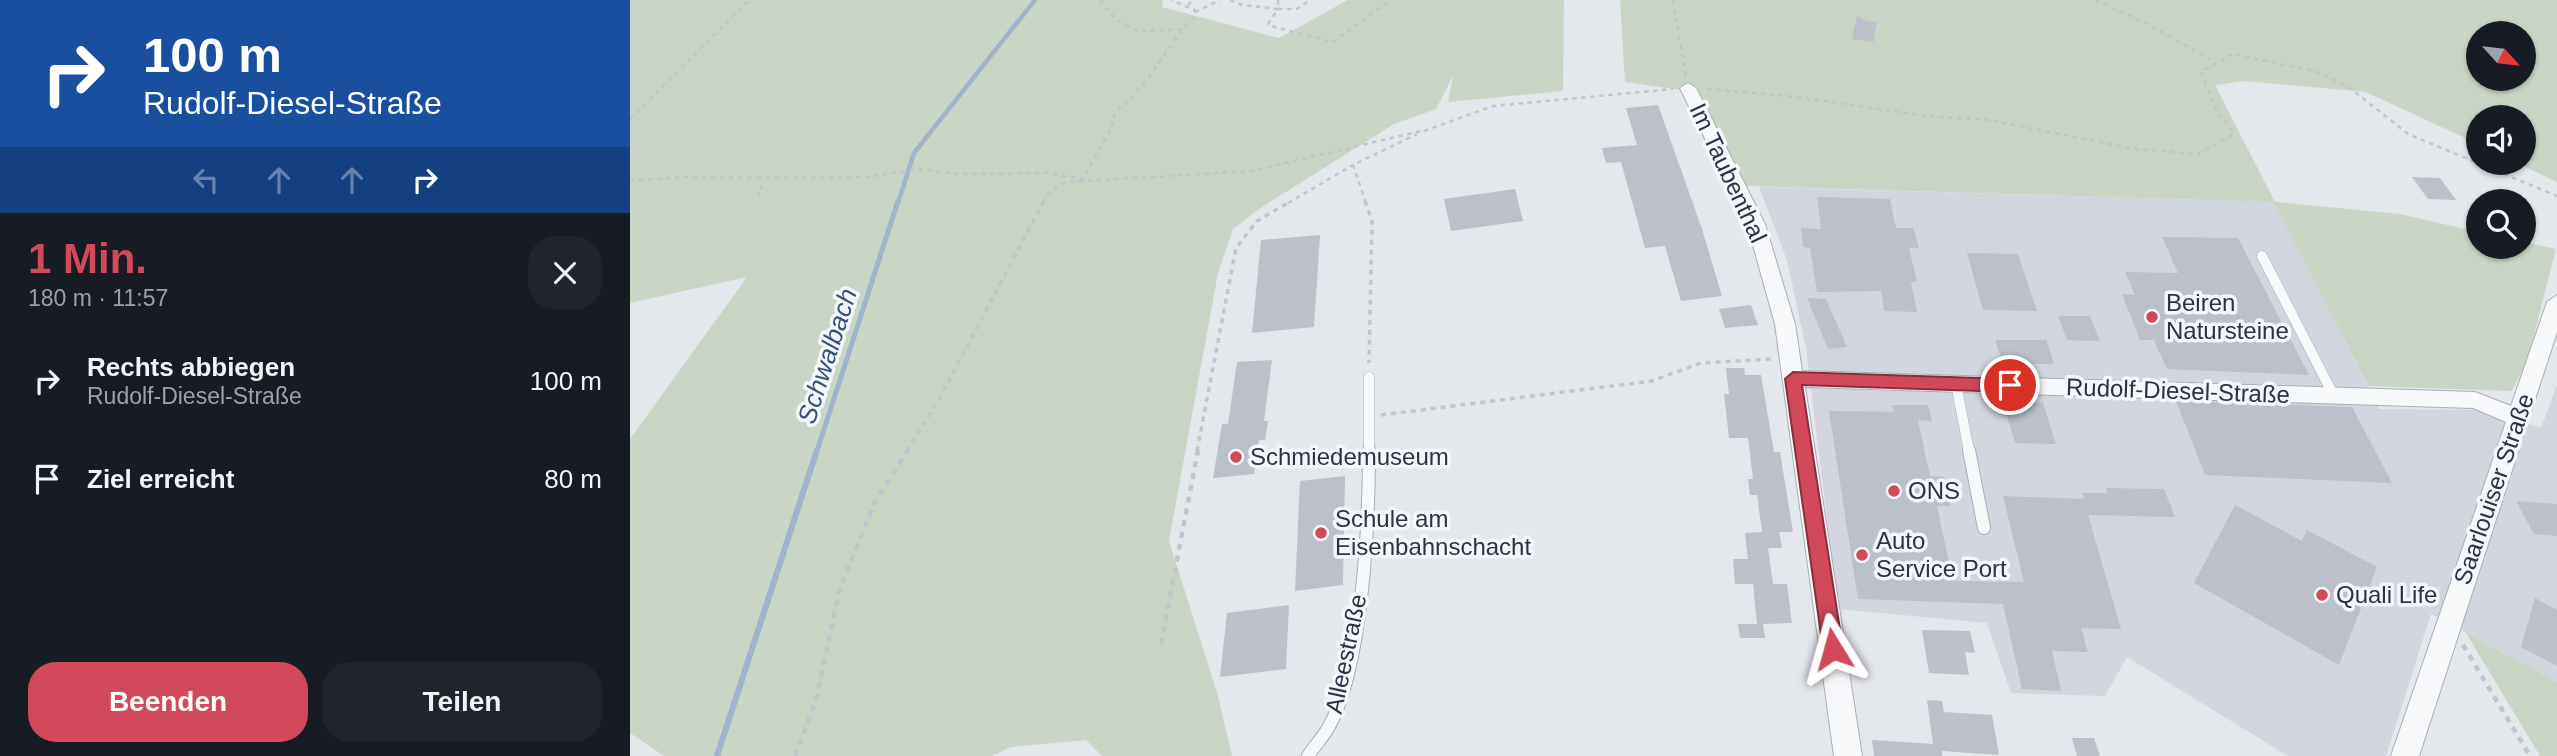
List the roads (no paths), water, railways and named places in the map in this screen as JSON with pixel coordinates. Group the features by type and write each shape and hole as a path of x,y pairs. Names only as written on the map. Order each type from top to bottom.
{"street":[{"name":"Im Taubenthal","path":"1688,88 1756,224 1776,286 1792,368 1848,756"},
{"name":"Saarlouiser Straße","path":"2405,756 2557,302"},
{"name":"Rudolf-Diesel-Straße","path":"1792,368 1956,384 2475,400 2518,418"}],"lane":[{"path":"2262,256 2334,396"},
{"name":"Alleestraße","path":"1308,756 1329,729 1338,703 1357,615 1365,561 1368,377"},
{"path":"1956,384 1984,528"}],"waterway":[{"name":"Schwalbach","path":"898,203 914,153 1035,0"},
{"name":"Schwalbach","path":"817,451 898,201"},
{"name":"Schwalbach","path":"717,756 817,450"}],"place":[{"name":"Beiren Natursteine","path":"2152,317"},
{"name":"Schmiedemuseum","path":"1236,457"},
{"name":"ONS","path":"1894,491"},
{"name":"Schule am Eisenbahnschacht","path":"1321,533"},
{"name":"Auto Service Port","path":"1862,555"},
{"name":"Quali Life","path":"2322,595"}]}
